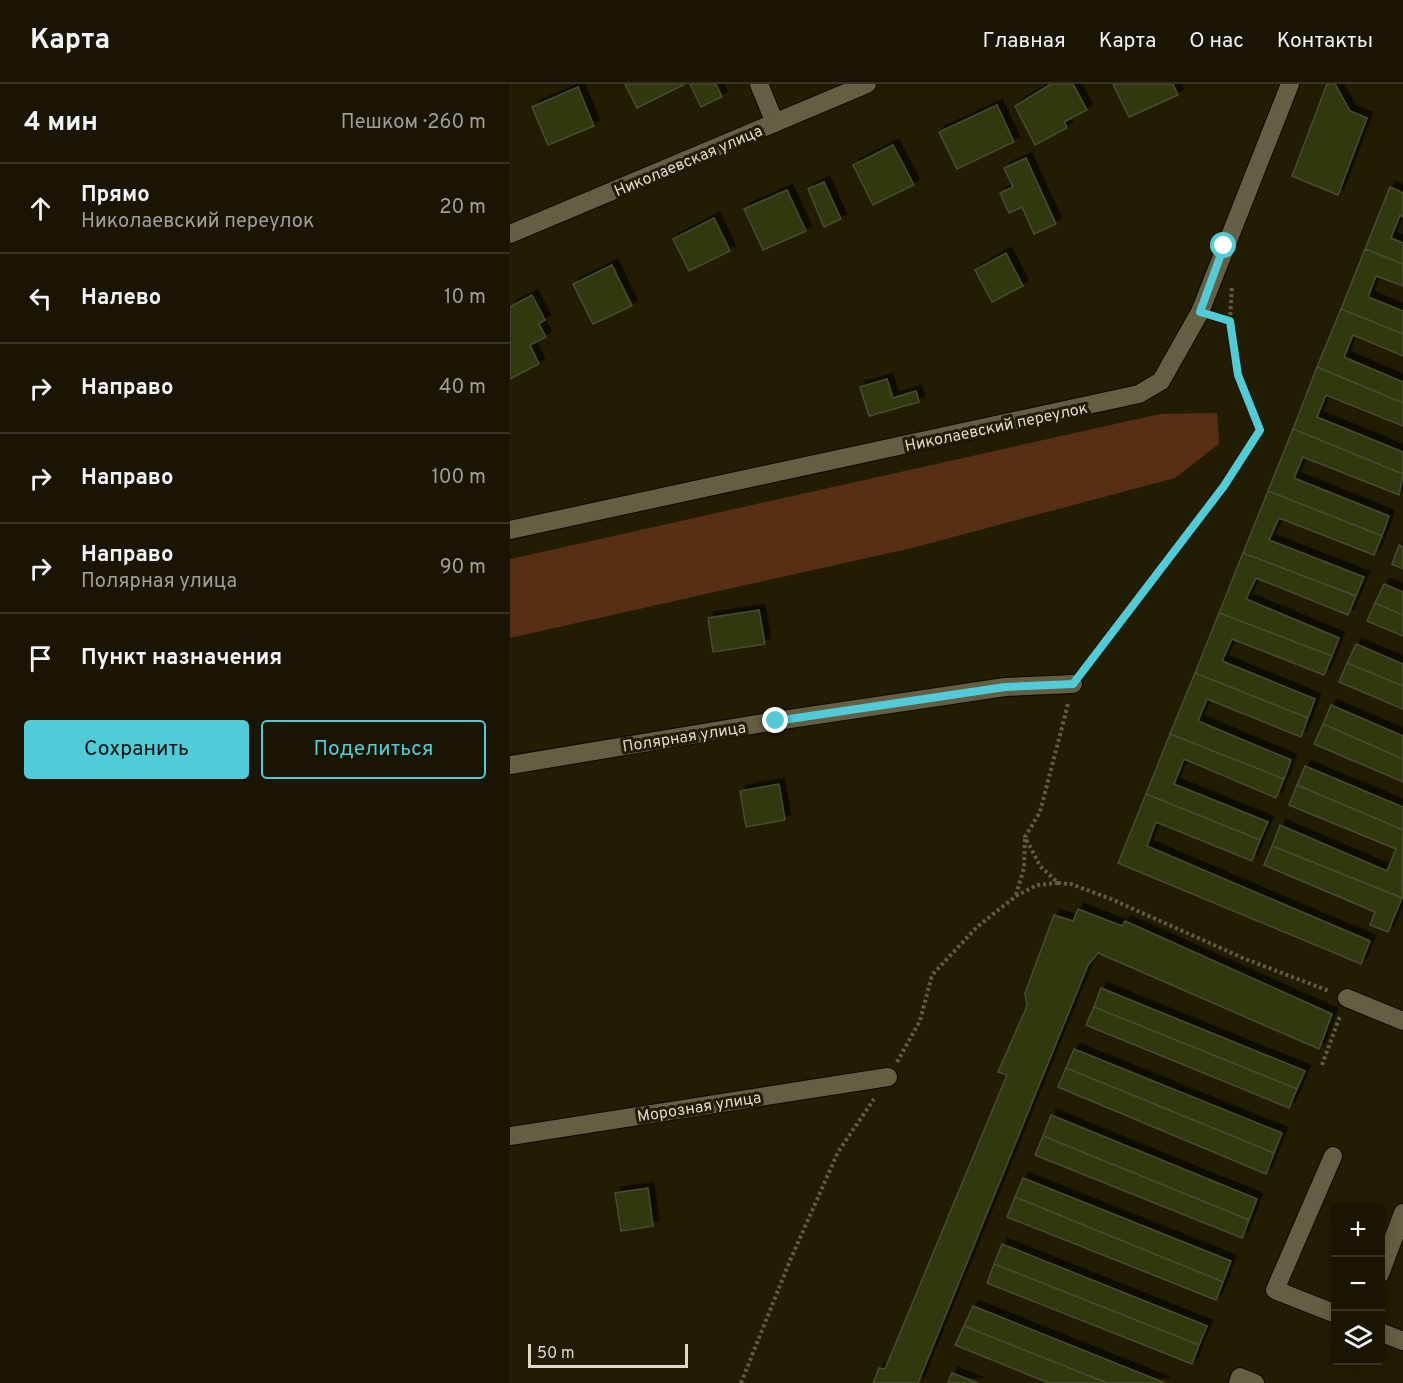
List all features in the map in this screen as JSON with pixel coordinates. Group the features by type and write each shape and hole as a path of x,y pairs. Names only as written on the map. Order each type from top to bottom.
{"street":[{"path":"759,84 775,123"},
{"name":"Николаевская улица","path":"510,234 867,84"},
{"name":"Николаевский переулок","path":"510,530 1139,394 1161,381 1200,312 1290,84"},
{"name":"Полярная улица","path":"510,765 982,690 1073,684"},
{"path":"1347,999 1403,1021"},
{"name":"Морозная улица","path":"510,1136 888,1077"},
{"path":"1331,1312 1275,1290 1333,1156"},
{"path":"1385,1261 1403,1213"},
{"path":"1385,1334 1403,1341"},
{"path":"1238,1383 1240,1377 1255,1383"}],"path":[{"path":"1016,896 1023,868 1025,837 1040,812 1073,684 1224,486 1260,430 1238,375 1230,321 1200,312"},
{"path":"1025,837 1040,866 1058,883"},
{"path":"741,1383 838,1152 888,1077 920,1021 932,975 976,927 1016,896 1037,885 1071,884 1111,899 1243,958 1347,999 1322,1065"}],"shaded area":[{"path":"1217,413 1219,444 1175,478 916,547 510,638 510,559 1160,414"}],"building":[{"path":"625,84 685,84 637,108"},
{"path":"690,84 716,84 722,97 701,107"},
{"path":"1051,84 1073,84 1087,110 1064,122 1067,128 1035,145 1015,106"},
{"path":"1113,84 1173,84 1178,95 1129,117"},
{"path":"1327,84 1335,84 1350,111 1367,118 1338,195 1292,176"},
{"path":"578,87 594,126 548,145 532,107"},
{"path":"997,105 1014,142 957,169 939,132"},
{"path":"893,145 914,185 873,205 853,165"},
{"path":"1026,158 1056,224 1034,234 1022,207 1009,213 1000,193 1013,187 1004,168"},
{"path":"824,182 841,219 824,227 808,189"},
{"path":"1390,187 1403,193 1403,217 1400,215 1391,238 1403,243 1403,264 1365,249"},
{"path":"787,190 806,231 763,250 744,209"},
{"path":"714,218 730,251 689,271 673,239"},
{"path":"1365,249 1403,264 1403,286 1376,276 1368,297 1403,311 1403,334 1341,309"},
{"path":"1006,253 1023,286 992,302 975,270"},
{"path":"612,265 632,306 593,324 573,284"},
{"path":"532,295 545,320 539,324 546,337 530,345 539,364 510,379 510,307"},
{"path":"1341,309 1403,334 1403,356 1353,335 1344,357 1403,382 1403,403 1317,367"},
{"path":"1317,367 1403,403 1403,426 1326,395 1317,417 1403,452 1403,474 1293,429"},
{"path":"887,379 893,398 916,391 919,402 869,416 860,387"},
{"path":"1293,429 1403,474 1399,495 1303,457 1294,478 1389,516 1382,536 1268,491"},
{"path":"1268,491 1382,536 1374,555 1279,518 1269,540 1364,577 1356,596 1243,553"},
{"path":"1399,545 1403,547 1403,569 1392,564"},
{"path":"1243,553 1356,596 1348,615 1256,578 1246,599 1339,638 1332,656 1219,613"},
{"path":"1384,584 1403,592 1403,615 1375,603"},
{"path":"1375,603 1403,615 1403,636 1367,621"},
{"path":"759,610 765,644 713,652 708,618"},
{"path":"1219,613 1332,656 1324,675 1232,639 1222,661 1315,699 1308,718 1195,673"},
{"path":"1356,644 1403,664 1403,686 1347,663"},
{"path":"1347,663 1403,686 1403,709 1339,682"},
{"path":"1195,673 1308,718 1301,737 1207,699 1198,721 1291,760 1284,779 1170,734"},
{"path":"1331,705 1403,736 1403,759 1323,724"},
{"path":"1323,724 1403,759 1403,782 1314,744"},
{"path":"1170,734 1284,779 1276,798 1184,759 1174,784 1268,822 1260,840 1146,794"},
{"path":"1305,766 1403,807 1403,830 1297,785"},
{"path":"779,784 785,820 746,827 740,791"},
{"path":"1297,785 1403,830 1402,898 1272,846 1280,825 1387,871 1396,849 1289,805"},
{"path":"1146,794 1260,840 1252,861 1156,822 1147,846 1370,941 1361,964 1118,863"},
{"path":"1272,846 1402,898 1388,932 1370,925 1375,912 1264,865"},
{"path":"1078,909 1122,926 1125,921 1332,1014 1319,1049 1098,953 1088,965 918,1383 873,1383 879,1368 885,1369 1007,1075 998,1072 1027,1006 1025,993 1054,915 1073,921"},
{"path":"1101,988 1305,1071 1297,1089 1094,1007"},
{"path":"1094,1007 1297,1089 1289,1108 1086,1025"},
{"path":"1074,1049 1282,1133 1274,1153 1066,1068"},
{"path":"1066,1068 1274,1153 1266,1174 1058,1087"},
{"path":"1051,1115 1257,1199 1249,1220 1043,1136"},
{"path":"1043,1136 1249,1220 1242,1238 1035,1155"},
{"path":"1023,1178 1231,1261 1223,1282 1015,1197"},
{"path":"648,1188 653,1226 621,1231 615,1193"},
{"path":"1015,1197 1223,1282 1216,1300 1007,1217"},
{"path":"1002,1244 1207,1326 1199,1345 994,1264"},
{"path":"994,1264 1199,1345 1192,1364 987,1283"},
{"path":"973,1306 1165,1383 1107,1383 964,1326"},
{"path":"964,1326 1107,1383 1049,1383 955,1345"},
{"path":"952,1373 978,1383 948,1383"}],"route":[{"path":"776,721 1005,687 1073,684 1224,486 1260,430 1238,375 1230,321 1200,312 1224,246"}]}
